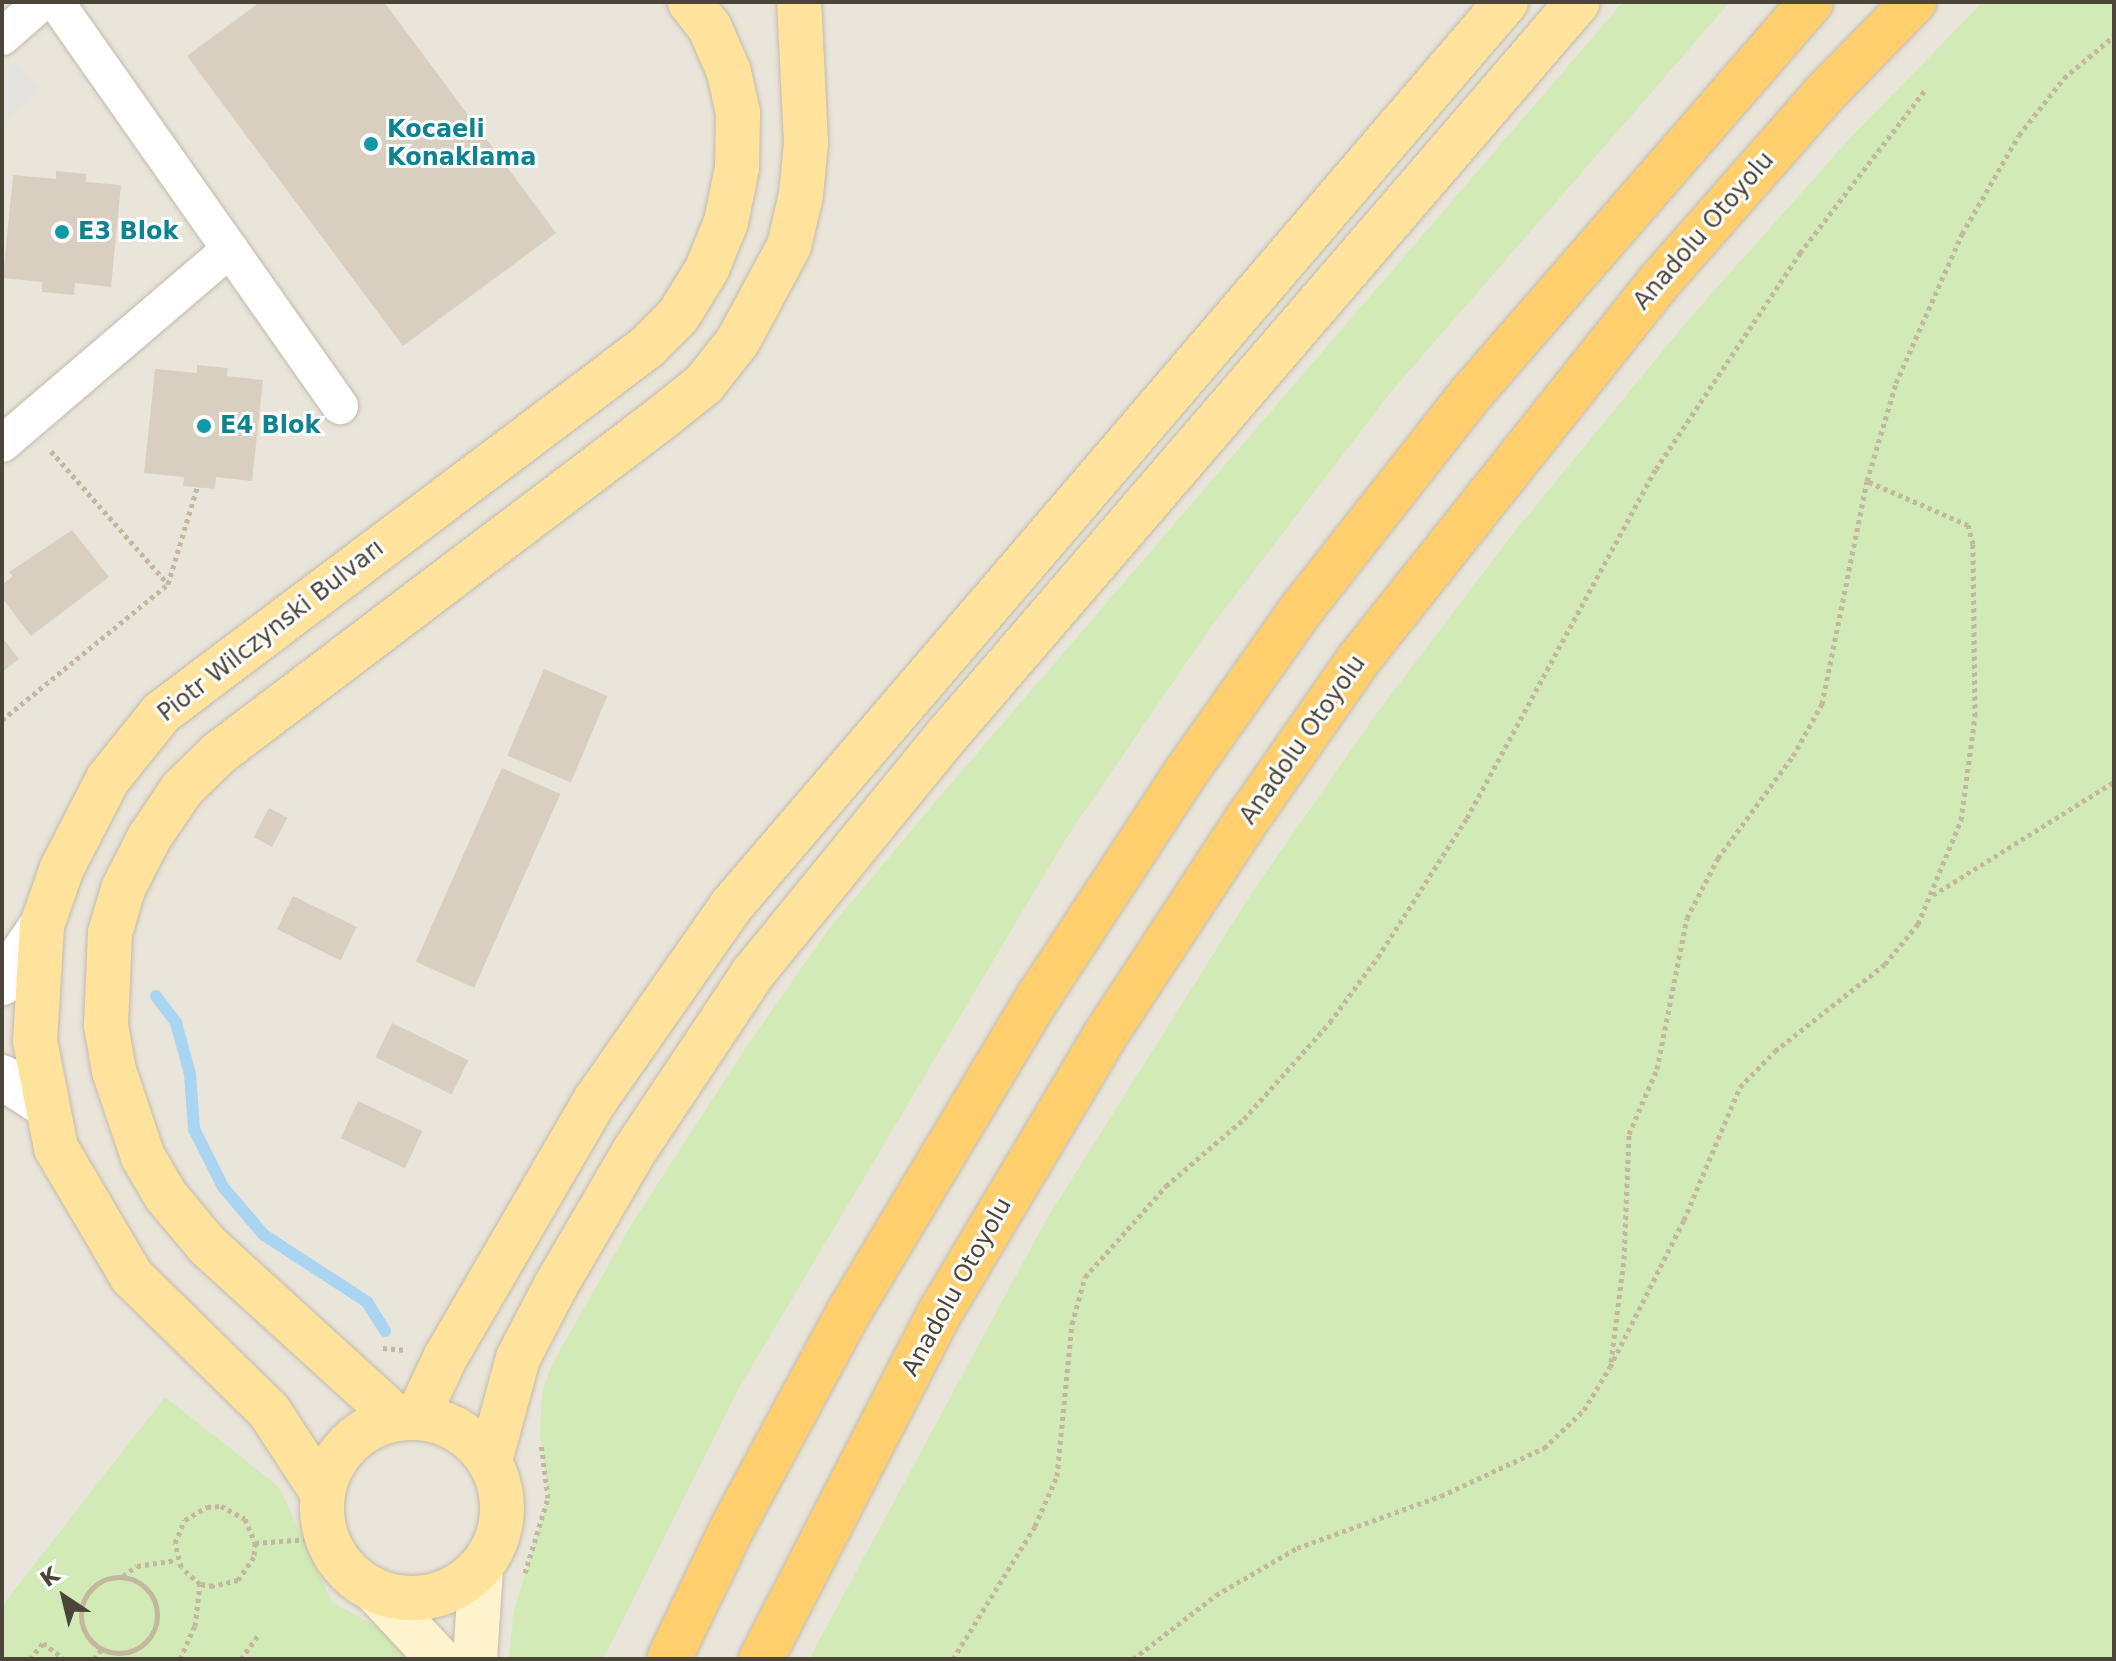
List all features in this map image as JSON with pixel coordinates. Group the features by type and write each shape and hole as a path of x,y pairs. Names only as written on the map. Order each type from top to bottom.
{"highway":[{"path":"669,1659 732,1528 850,1310 1039,996 1294,619 1469,396 1811,2"},
{"name":"Anadolu Otoyolu","path":"761,1659 939,1314 1104,1037 1359,659 1658,283 1822,96 1914,2"}],"main road":[{"name":"Piotr Wilczynski Bulvarı","path":"322,1492 269,1411 132,1277 79,1196 56,1148 45,1105 35,1041 42,925 62,868 108,779 161,713 635,357 678,316 707,269 726,222 737,168 738,113 729,72 710,28 690,2"},
{"path":"408,1418 207,1245 151,1170 127,1117 106,1025 110,933 123,889 149,838 182,789 219,753 659,420 704,384 738,341 789,246 801,195 806,143 799,2"},
{"path":"408,1418 596,1099 731,906 1506,2"},
{"path":"490,1461 518,1358 556,1285 635,1150 753,973 949,733 1578,2"},
{"path":"376,1592 404,1599 432,1597 459,1587 481,1568 496,1544 503,1516 501,1487 490,1461 470,1437 443,1422 408,1418 354,1438 334,1462 322,1492 322,1523 332,1552 352,1577 376,1592 439,1659"},
{"path":"475,1659 481,1568"}],"street":[{"path":"2,37 42,2"},
{"path":"56,2 340,406"},
{"path":"14,433 230,249"},
{"path":"2,983 42,925"},
{"path":"2,1077 45,1105"}],"path":[{"path":"1610,1367 1624,1259 1629,1134 1657,1069 1687,918 1718,858 1793,756 1822,704 1867,481 1896,383 1962,234 2019,135 2064,78 2114,36"},
{"path":"953,1659 1035,1526 1057,1476 1072,1324 1085,1277 1166,1186 1244,1119 1330,1022 1378,957 1467,818 1656,469 1800,253 1925,90"},
{"path":"14,433 168,584"},
{"path":"1133,1659 1216,1595 1297,1548 1441,1496 1544,1448 1584,1410 1610,1367 1684,1220 1740,1087 1775,1051 1885,964 1918,924 1933,896 1961,820 1975,716 1973,544 1968,525 1867,481"},
{"path":"2,720 168,584 197,488"},
{"path":"1933,896 2114,782"},
{"path":"377,1348 411,1350"},
{"path":"207,1507 234,1510 245,1519 255,1543 254,1557 238,1580 226,1585 200,1584 178,1560 178,1531 185,1520 207,1507"},
{"path":"255,1543 309,1539"},
{"path":"123,1577 135,1580 154,1597 157,1622 153,1634 134,1651 102,1649 83,1628 83,1603 98,1583 123,1577 137,1566 178,1560"},
{"path":"180,1659 195,1626 200,1584"},
{"path":"241,1659 259,1634"},
{"path":"30,1659 43,1643 64,1659"},
{"path":"94,1659 102,1649"}],"shaded area":[{"path":"2,2 2114,2 2114,1659 2,1659"},
{"path":"16,61 41,92 2,126 2,73"}],"green space":[{"path":"1623,2 1730,2 1390,393 1208,631 1065,840 739,1388 603,1659 509,1659 514,1611 548,1498 540,1435 542,1393 551,1366 633,1222 745,1049 828,930 931,807"},
{"path":"1983,2 2114,2 2114,1659 809,1659 1046,1220 1251,894 1374,717 1511,536 1688,320 1852,136"},
{"path":"165,1397 279,1487 332,1602 379,1628 407,1659 2,1659 2,1606"}],"building":[{"name":"Kocaeli Konaklama","path":"260,2 384,2 556,233 403,346 187,56"},
{"name":"E3 Blok","path":"56,171 86,174 86,182 121,185 111,287 75,283 74,295 42,292 42,282 3,278 13,175 56,179"},
{"name":"E4 Blok","path":"197,365 228,368 227,376 263,380 252,481 216,477 215,489 183,486 184,477 144,473 155,369 197,373"},
{"path":"72,530 109,577 31,636 2,598 2,585 13,576 9,572"},
{"path":"2,637 19,659 2,672"},
{"path":"544,669 608,696 571,782 507,756"},
{"path":"502,768 560,794 474,988 416,962"},
{"path":"269,808 288,818 272,847 254,837"},
{"path":"293,896 357,927 341,960 277,929"},
{"path":"392,1023 468,1060 452,1094 375,1057"},
{"path":"358,1101 422,1131 405,1168 341,1138"}],"waterway":[{"path":"156,996 176,1023 190,1074 194,1129 223,1187 264,1235 367,1302 385,1331"}],"place":[{"name":"Kocaeli Konaklama","path":"371,144"},
{"name":"E3 Blok","path":"62,232"},
{"name":"E4 Blok","path":"204,426"}]}
